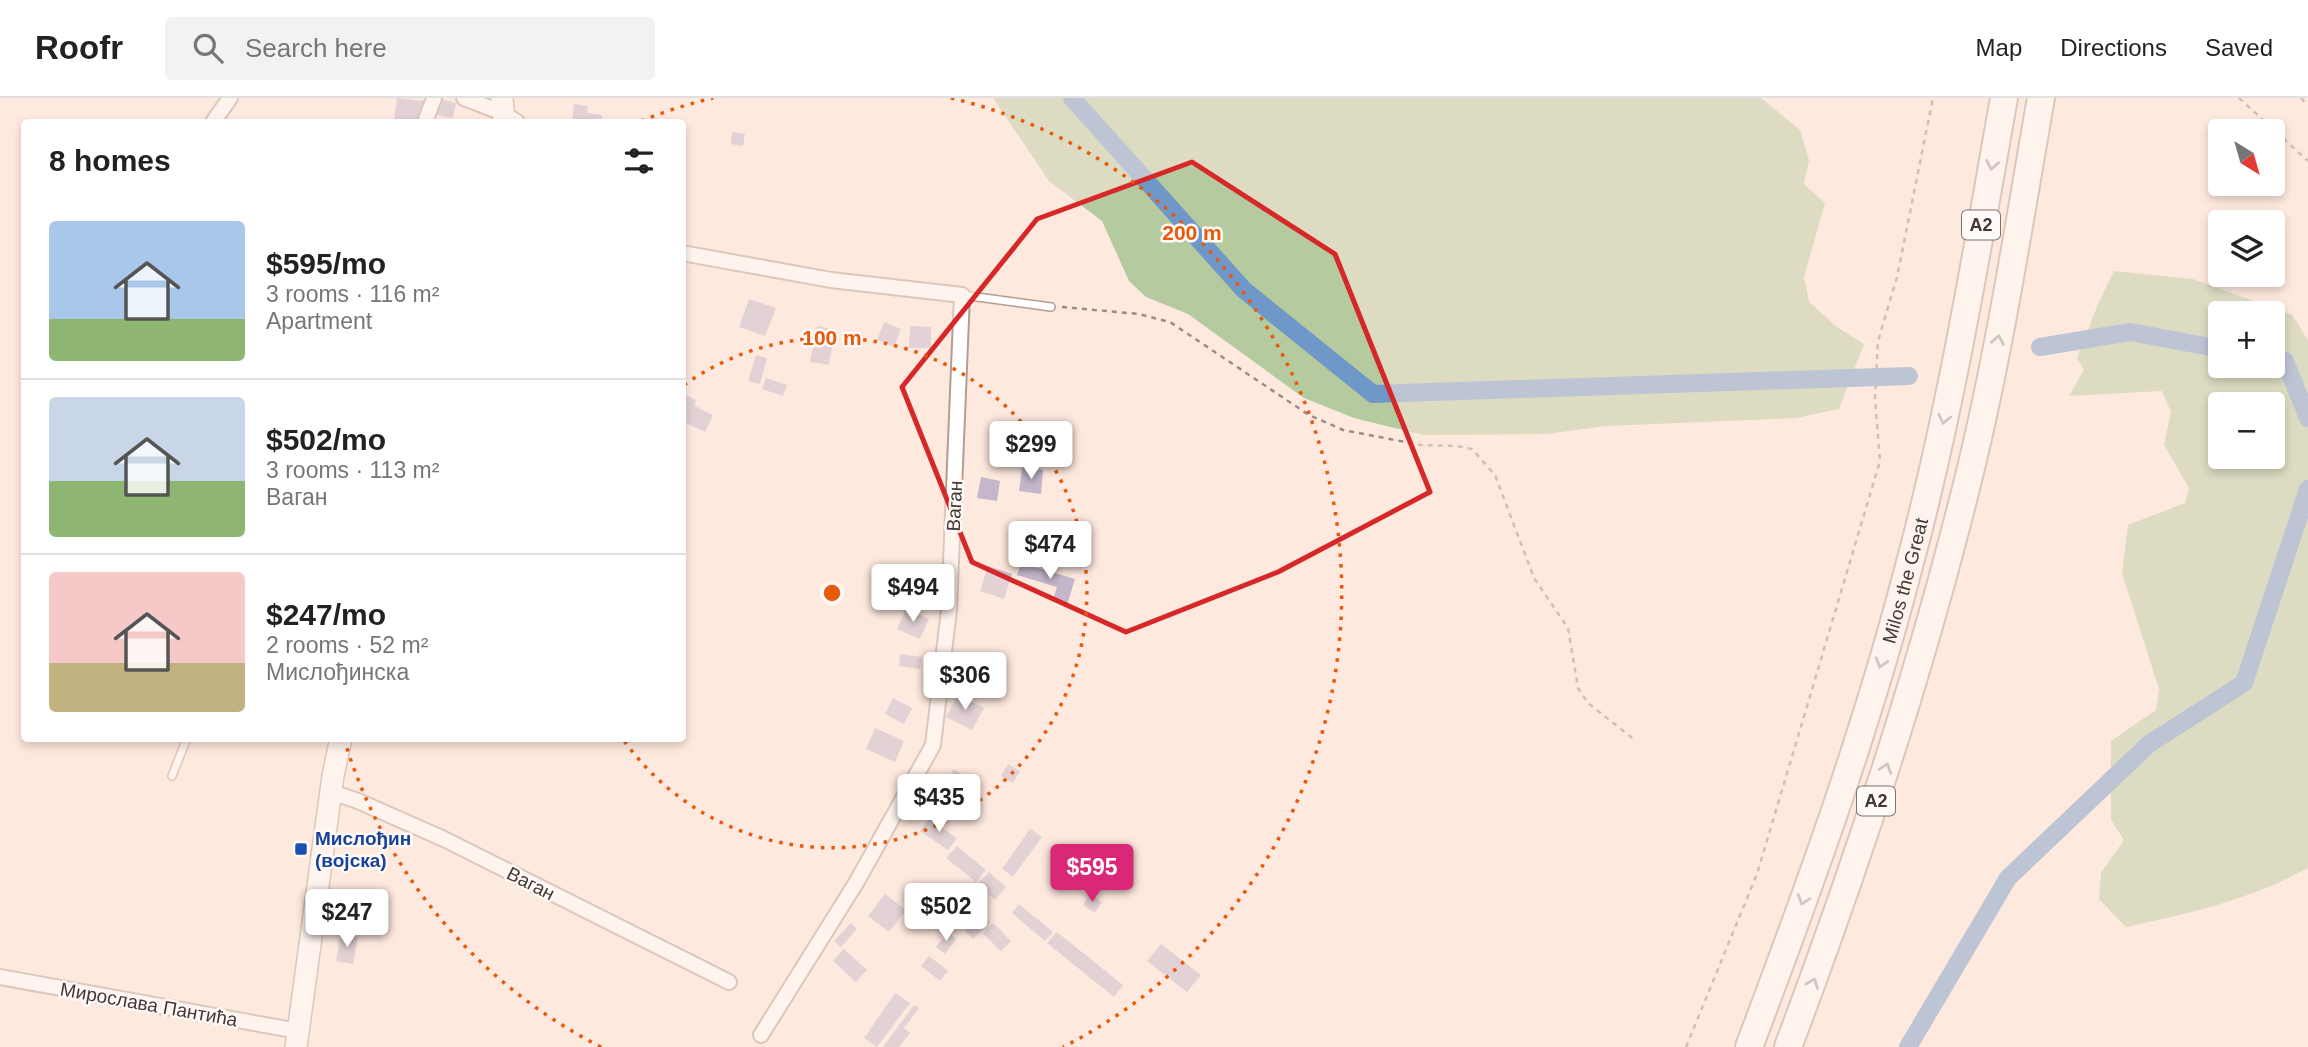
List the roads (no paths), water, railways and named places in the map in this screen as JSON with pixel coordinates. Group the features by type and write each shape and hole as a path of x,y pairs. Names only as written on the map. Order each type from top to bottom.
{"highway":[{"name":"Milos the Great","path":"1749,1047 1841,792 1908,571 1959,352 2004,98"},
{"name":"Milos the Great","path":"1788,1047 1825,951 1882,781 1916,671 1969,473 1992,373 2041,98"}],"main road":[{"path":"297,1039 340,742"}],"street":[{"path":"215,119 230,98"},
{"path":"426,119 434,98"},
{"path":"464,98 506,114"},
{"path":"686,254 831,280 962,295"},
{"name":"Ваган","path":"761,1035 856,883 933,745 949,610 962,295"},
{"name":"Ваган","path":"331,792 444,839 729,982"},
{"name":"Мирослава Пантића","path":"0,977 297,1039"}],"lane":[{"path":"962,295 1052,307"},
{"path":"172,776 185,742"}],"waterway":[{"path":"1072,98 1244,290 1373,394 1909,376"},
{"path":"2040,347 2130,332 2208,347"},
{"path":"2285,361 2308,418"},
{"path":"1908,1047 2008,878 2149,744 2244,683 2308,489"}],"place":[{"name":"Мислођин (војска)","path":"301,849"}]}
